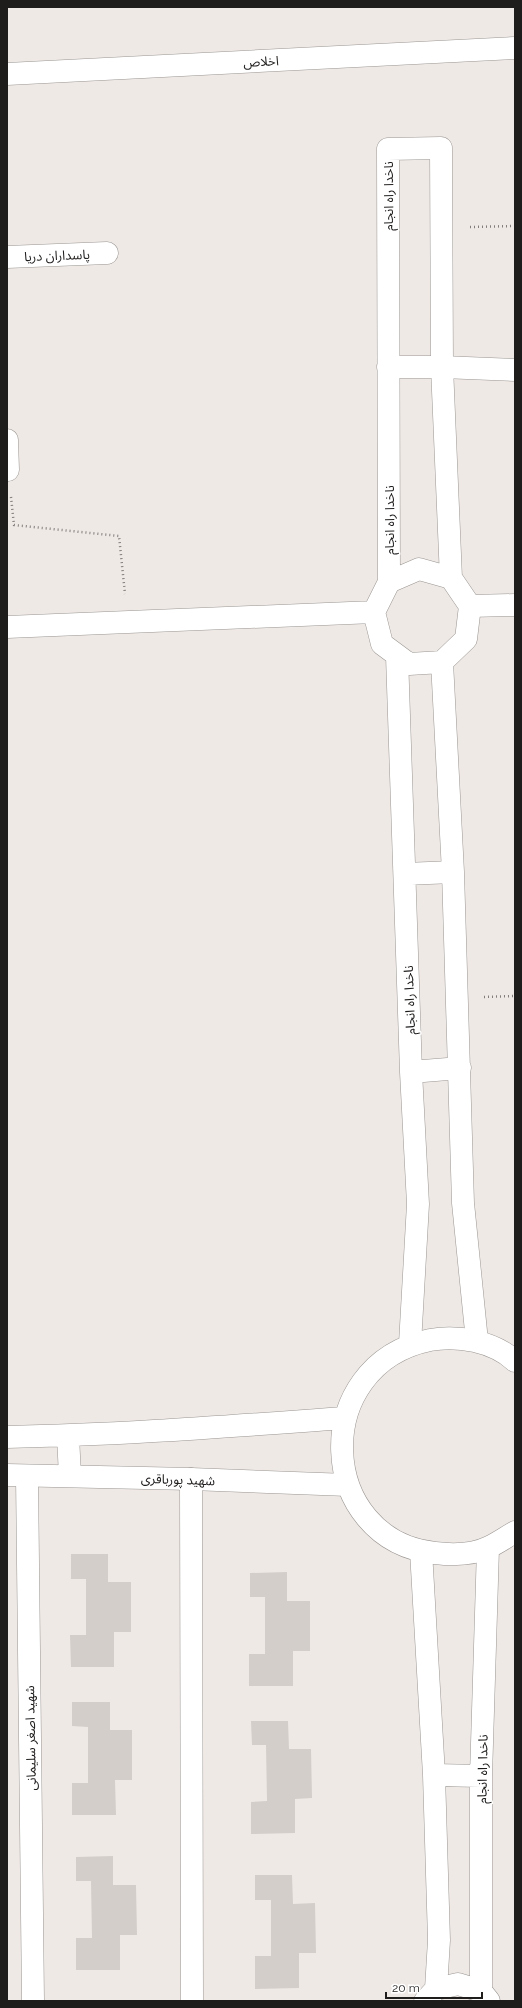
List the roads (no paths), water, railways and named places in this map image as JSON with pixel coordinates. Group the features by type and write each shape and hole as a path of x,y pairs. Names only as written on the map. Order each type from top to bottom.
{"street":[{"name":"اخلاص","path":"7,74 515,48"},
{"name":"ناخدا راه انجام","path":"389,582 388,150 441,148 442,368 451,578"},
{"name":"پاسداران دریا","path":"7,257 107,253"},
{"path":"388,367 515,370"},
{"path":"7,440 8,470"},
{"path":"419,569 451,578 470,606 466,639 442,662 408,664 382,644 374,612 389,582 419,569"},
{"path":"470,606 515,605"},
{"path":"7,627 374,612"},
{"name":"ناخدا راه انجام","path":"397,656 411,1072 418,1204 410,1344"},
{"path":"442,662 460,1068 463,1203 477,1341"},
{"path":"404,874 452,872"},
{"path":"411,1072 460,1068"},
{"path":"515,1361 508,1355 477,1341 443,1338 410,1344 381,1361 358,1387 345,1418 341,1452 348,1485 364,1514 390,1538 420,1551 454,1555 488,1548 515,1532"},
{"path":"7,1437 68,1436 210,1428 345,1418"},
{"path":"68,1436 70,1476"},
{"name":"شهید پورباقری","path":"17,1475 191,1479 348,1485"},
{"name":"شهید اصغر سلیمانی","path":"17,1475 33,2001"},
{"path":"191,1479 192,2001"},
{"name":"ناخدا راه انجام","path":"485,1996 482,1776 488,1548"},
{"path":"420,1551 434,1774 439,1940 430,1995"},
{"path":"434,1774 482,1776"},
{"path":"430,1995 458,1984 485,1996"}]}
